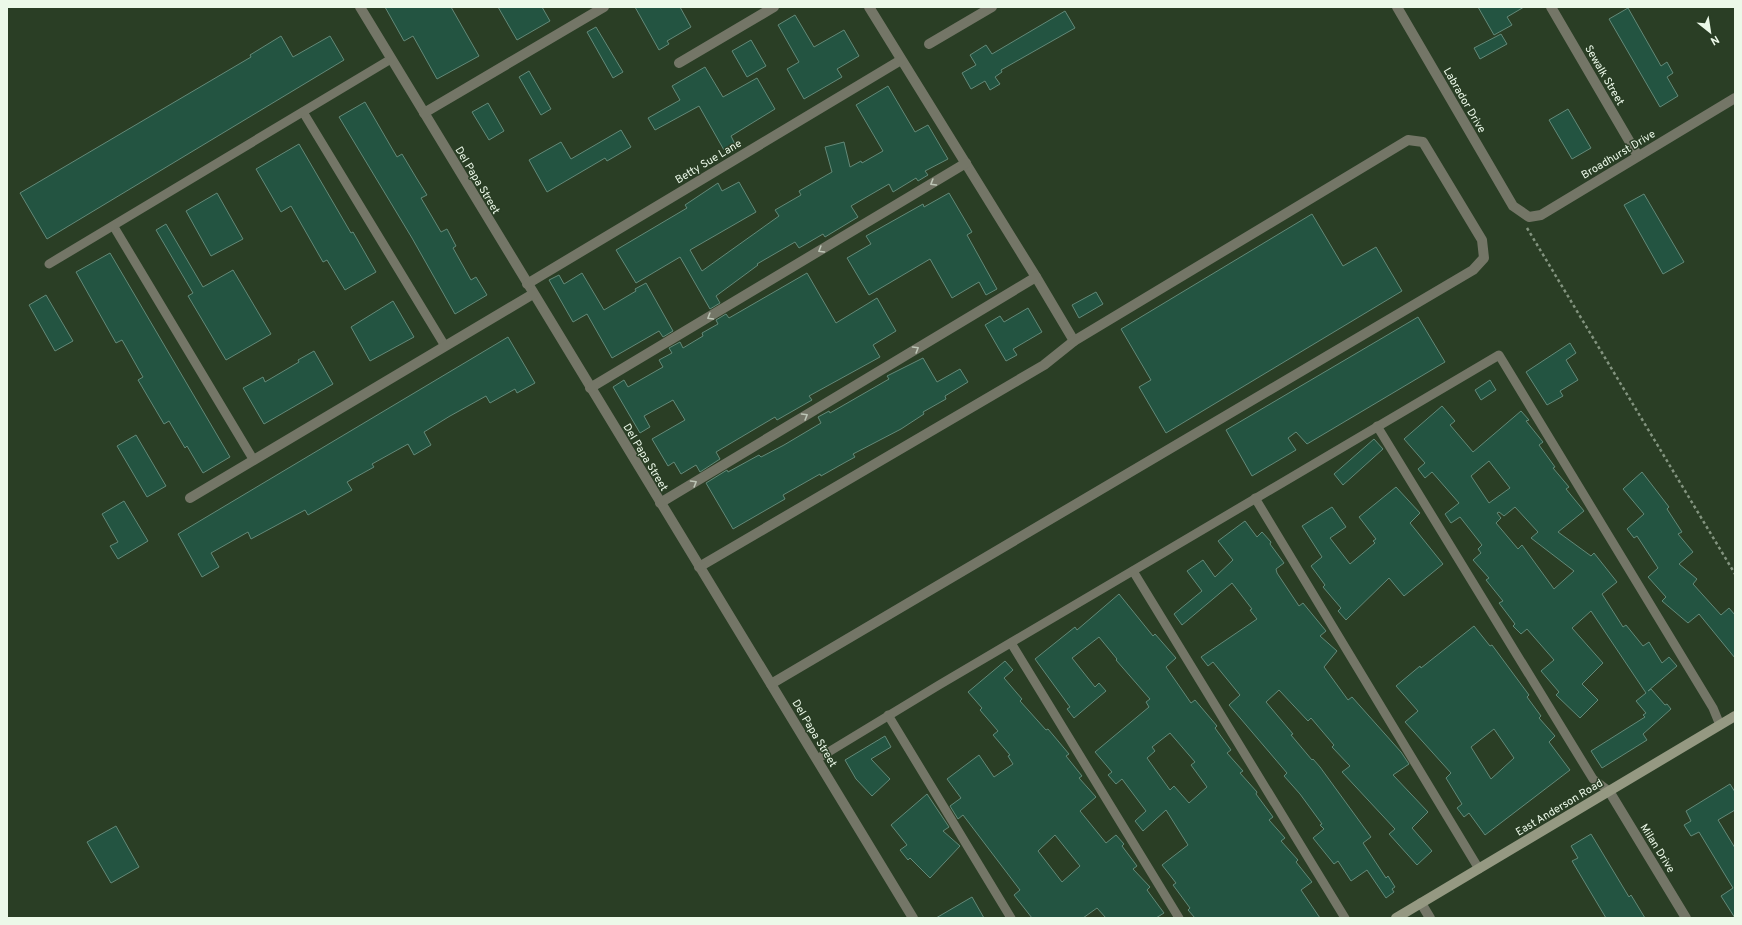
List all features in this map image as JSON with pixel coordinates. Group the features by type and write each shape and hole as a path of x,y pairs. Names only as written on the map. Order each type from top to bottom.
{"street":[{"name":"Del Papa Street","path":"360,7 913,918"},
{"path":"424,113 604,7"},
{"path":"679,64 774,7"},
{"path":"869,7 1074,341"},
{"path":"929,44 992,7"},
{"name":"Labrador Drive","path":"1397,7 1513,206"},
{"name":"Sewalk Street","path":"1551,7 1638,156"},
{"name":"Betty Sue Lane","path":"527,284 901,60"},
{"name":"Broadhurst Drive","path":"1513,206 1528,217 1540,215 1735,98"},
{"path":"699,567 1044,365 1074,341 1408,140 1423,142 1482,240 1484,258 1473,270 771,684"},
{"path":"590,388 966,163"},
{"path":"660,503 1036,277"},
{"path":"190,498 253,459 533,294"},
{"name":"East Anderson Road","path":"1396,918 1735,716"},
{"name":"Milan Drive","path":"1609,791 1686,918"},
{"path":"1421,903 1430,918"}],"lane":[{"path":"49,264 114,227 391,59"},
{"path":"303,112 445,346"},
{"path":"114,227 253,459"},
{"path":"816,759 888,715 1499,355 1709,702 1720,725"},
{"path":"1377,426 1593,779 1609,791"},
{"path":"1256,498 1479,869"},
{"path":"1133,571 1345,918"},
{"path":"1011,643 1179,918"},
{"path":"888,715 1011,918"}],"path":[{"path":"1525,225 1735,574"}],"building":[{"path":"385,7 451,7 479,56 437,79 413,36 404,41"},
{"path":"498,7 542,7 550,21 517,40"},
{"path":"635,7 680,7 691,27 667,41 669,44 659,50"},
{"path":"1478,7 1524,7 1507,17 1512,25 1494,35"},
{"path":"1628,8 1661,66 1667,62 1673,73 1667,77 1678,96 1660,107 1609,19"},
{"path":"1065,11 1075,28 1001,70 1002,72 995,77 1000,84 990,90 985,81 971,89 962,73 976,65 970,55 986,45 992,54"},
{"path":"795,15 814,47 844,30 859,56 837,69 842,77 804,99 787,69 799,62 778,25"},
{"path":"596,27 623,72 613,78 587,32"},
{"path":"1501,34 1507,44 1480,59 1474,48"},
{"path":"281,36 293,57 330,36 344,60 47,239 20,193 251,57 250,55"},
{"path":"751,40 766,66 747,77 732,51"},
{"path":"705,67 723,97 757,78 775,109 731,136 735,144 724,150 699,106 655,130 648,118 680,100 672,86"},
{"path":"529,71 551,109 541,115 519,77"},
{"path":"888,86 915,132 928,125 948,159 925,171 928,175 918,181 916,178 893,192 889,184 851,206 858,217 825,237 823,234 799,248 795,242 757,264 758,265 716,296 720,303 710,309 680,257 636,283 616,250 687,208 685,205 718,183 722,191 739,182 756,212 690,250 702,271 779,216 775,210 801,195 799,191 832,172 825,147 844,142 850,167 861,161 862,163 883,151 856,105"},
{"path":"365,102 397,157 402,154 427,195 421,198 441,232 447,229 456,246 453,248 471,280 476,277 487,295 455,314 412,238 339,117"},
{"path":"488,103 504,131 489,140 472,112"},
{"path":"1568,109 1591,148 1572,159 1549,120"},
{"path":"621,130 631,147 607,161 605,158 547,192 529,160 561,142 571,159"},
{"path":"299,144 351,233 353,232 376,272 345,290 327,260 323,262 291,206 281,212 256,169"},
{"path":"217,193 243,239 211,256 186,211"},
{"path":"949,193 972,232 967,235 997,289 986,295 979,282 952,298 930,259 869,295 847,258 871,244 866,236 923,204 924,207"},
{"path":"1644,194 1684,262 1663,274 1624,205"},
{"path":"1312,214 1343,266 1376,247 1402,291 1166,433 1139,387 1151,380 1121,329"},
{"path":"166,224 203,287 233,270 271,334 226,360 188,296 193,293 156,230"},
{"path":"110,253 230,457 203,473 187,446 185,448 169,421 164,424 138,380 143,377 122,340 116,343 76,272"},
{"path":"582,273 604,310 636,291 635,289 646,283 673,331 663,337 659,331 612,358 587,314 573,322 549,280 559,275 564,284"},
{"path":"807,273 836,323 877,298 896,331 873,345 880,357 809,396 812,400 777,420 775,417 716,452 720,459 700,472 696,465 681,474 674,462 668,466 652,439 685,420 673,400 644,416 650,427 640,433 613,387 624,380 628,387 663,367 659,360 672,353 669,348 680,342 683,348 703,336 702,333 718,324 716,320 726,314 729,318"},
{"path":"1096,292 1103,304 1079,318 1072,305"},
{"path":"46,295 73,341 55,351 29,305"},
{"path":"393,301 414,337 370,361 351,327"},
{"path":"1028,308 1042,332 1013,349 1017,355 1006,361 985,325 1000,316 1004,322"},
{"path":"1418,317 1445,362 1307,444 1296,432 1288,438 1296,450 1252,476 1226,430"},
{"path":"508,337 535,383 517,393 515,389 490,403 486,396 450,416 424,432 431,445 414,455 408,444 372,464 374,467 347,482 352,490 308,515 305,510 251,539 248,532 211,553 219,567 202,577 178,534"},
{"path":"1570,343 1576,353 1566,360 1578,380 1560,391 1563,396 1547,405 1526,372"},
{"path":"314,351 333,384 264,424 243,388 263,377 265,382 299,362 298,360"},
{"path":"923,358 937,382 960,369 968,382 945,396 946,399 923,412 924,414 901,429 853,454 855,457 821,476 820,474 783,495 785,499 733,529 706,483 727,470 728,472 759,455 761,457 784,445 821,423 818,417 829,411 830,413 889,379 887,376"},
{"path":"1490,380 1496,390 1481,400 1475,390"},
{"path":"1442,406 1455,421 1450,425 1473,452 1521,411 1529,420 1526,421 1543,442 1539,445 1555,467 1553,468 1569,487 1566,489 1584,511 1558,532 1591,556 1594,553 1617,582 1602,594 1623,627 1626,625 1643,646 1649,642 1662,663 1669,657 1677,666 1648,691 1651,689 1665,705 1667,704 1671,709 1643,734 1647,740 1602,768 1591,751 1645,717 1643,715 1646,713 1636,701 1646,693 1591,611 1572,628 1603,663 1582,684 1598,700 1580,718 1556,695 1559,692 1541,671 1554,660 1527,629 1521,634 1513,626 1515,624 1499,603 1503,601 1486,580 1489,578 1473,560 1481,553 1478,549 1482,545 1460,517 1451,523 1445,514 1459,503 1432,472 1425,478 1418,469 1425,463 1404,439","holes":["1489,461 1510,488 1489,503 1471,476","1515,507 1538,532 1531,538 1574,571 1554,589 1522,545 1518,549 1496,523 1501,518 1497,513 1499,512 1504,516"]},
{"path":"136,435 166,486 147,497 117,446"},
{"path":"1374,439 1383,449 1343,485 1334,474"},
{"path":"1642,472 1669,507 1667,509 1682,532 1678,534 1693,552 1679,564 1697,579 1693,584 1721,615 1729,608 1735,615 1735,658 1699,614 1688,623 1662,601 1666,597 1648,577 1658,568 1637,536 1634,538 1627,529 1644,514 1623,489"},
{"path":"1396,487 1420,513 1410,523 1443,564 1404,596 1389,578 1346,620 1338,611 1341,608 1323,587 1325,585 1311,566 1322,557 1302,526 1332,507 1346,527 1330,538 1350,564 1375,543 1373,541 1376,539 1359,517"},
{"path":"124,501 148,541 118,559 110,546 118,542 102,514"},
{"path":"1245,521 1257,537 1262,532 1271,542 1270,544 1284,563 1276,569 1277,573 1299,606 1303,603 1326,631 1320,636 1337,651 1324,667 1348,700 1352,697 1401,752 1409,764 1393,775 1428,812 1412,828 1432,851 1417,865 1389,834 1395,829 1342,772 1350,766 1332,747 1334,745 1311,718 1308,721 1279,690 1266,702 1293,734 1291,735 1312,760 1313,759 1320,767 1371,837 1363,843 1386,878 1388,876 1395,887 1392,889 1394,892 1386,898 1367,870 1351,881 1338,861 1334,864 1313,838 1324,829 1320,825 1322,824 1300,794 1284,776 1287,773 1229,705 1240,695 1213,662 1208,666 1201,657 1257,619 1250,610 1252,609 1232,583 1182,625 1174,614 1202,591 1187,571 1203,560 1215,577 1233,560 1218,541"},
{"path":"1119,594 1153,636 1155,634 1176,658 1166,667 1191,703 1195,700 1217,726 1215,728 1231,750 1227,753 1243,771 1240,773 1257,792 1256,794 1273,817 1269,820 1285,838 1281,841 1298,860 1296,862 1312,882 1301,890 1320,918 1195,918 1188,910 1190,908 1173,885 1176,883 1162,865 1188,845 1166,810 1143,831 1135,821 1146,811 1122,779 1116,784 1108,775 1112,772 1095,752 1149,707 1146,702 1150,699 1116,660 1117,659 1099,637 1072,658 1095,687 1099,683 1106,691 1074,718 1067,709 1070,707 1035,659 1075,627 1077,630","holes":["1170,733 1195,762 1191,765 1207,787 1189,803 1174,786 1170,790 1147,758 1155,751 1152,747"]},
{"path":"1474,626 1490,646 1492,645 1529,695 1527,697 1541,716 1539,718 1555,736 1549,742 1570,770 1485,835 1469,813 1464,817 1457,808 1462,804 1446,778 1451,773 1405,722 1418,711 1396,686 1420,666 1421,668","holes":["1494,729 1514,758 1491,779 1471,747"]},
{"path":"1005,661 1013,670 1004,678 1022,699 1020,701 1046,730 1048,729 1069,754 1066,756 1082,776 1079,778 1096,797 1080,811 1106,843 1116,835 1124,844 1122,846 1137,866 1133,869 1150,887 1147,890 1164,913 1156,918 1106,918 1097,908 1083,918 1032,918 1014,895 1020,890 963,815 958,819 950,806 961,798 947,779 979,755 994,777 1013,764 1008,756 1010,755 993,735 998,731 980,710 982,708 968,692","holes":["1055,835 1080,866 1062,882 1038,851"]},
{"path":"885,736 891,747 871,759 890,779 872,796 856,779 845,760"},
{"path":"1730,784 1735,792 1735,810 1718,820 1735,848 1735,918 1721,896 1733,888 1699,832 1691,836 1684,825 1691,821 1686,811"},
{"path":"927,794 949,827 943,831 960,846 930,878 910,858 908,860 900,850 907,845 891,825"},
{"path":"116,826 139,867 111,883 87,842"},
{"path":"1591,834 1629,897 1631,895 1645,918 1606,918 1572,861 1578,858 1571,846"},
{"path":"972,897 984,918 936,918"}]}
